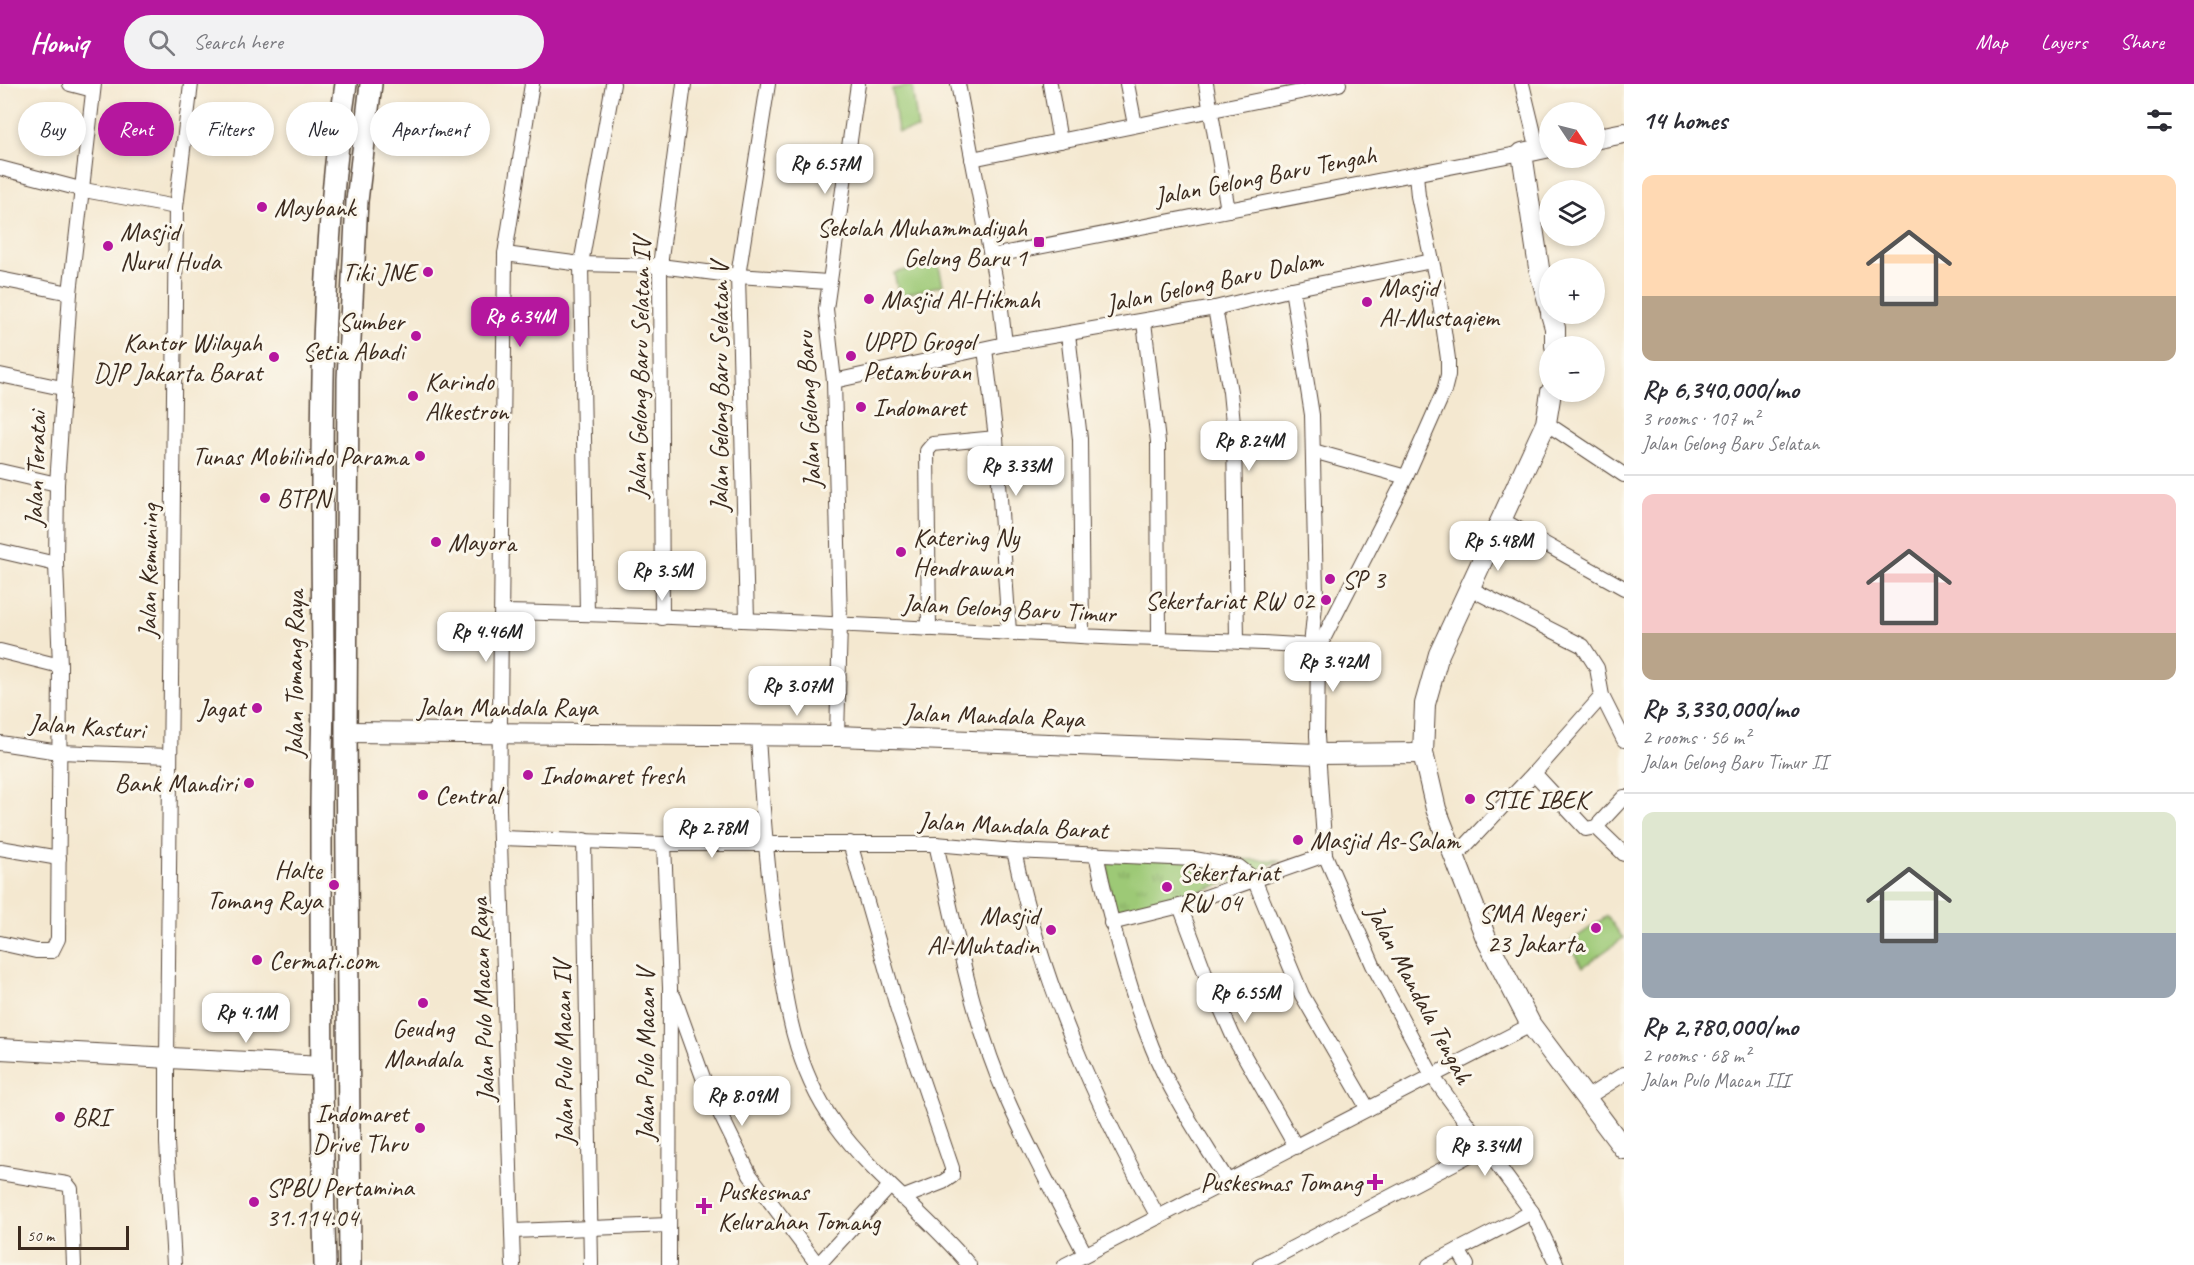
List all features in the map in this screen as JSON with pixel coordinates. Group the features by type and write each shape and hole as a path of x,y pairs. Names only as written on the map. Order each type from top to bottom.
{"main road":[{"name":"Jalan Tomang Raya","path":"325,1265 322,1066 323,651 320,548 328,234 332,182 346,84"},
{"name":"Jalan Tomang Raya","path":"350,1265 346,732 348,379 357,201 371,84"}],"street":[{"path":"70,84 93,87"},
{"name":"Jalan Kemuning","path":"174,1265 167,1143 167,1059 176,207 191,84"},
{"name":"Jalan Pulo Macan Raya","path":"513,1265 502,838 499,809 503,612 505,254 532,84"},
{"path":"587,614 580,264 613,84"},
{"name":"Jalan Gelong Baru Selatan IV","path":"662,618 660,266 684,84"},
{"name":"Jalan Gelong Baru Selatan V","path":"747,620 738,276 768,84"},
{"name":"Jalan Gelong Baru","path":"837,736 840,623 834,381 826,309 828,282 858,84"},
{"path":"834,381 1005,344 992,256 958,84"},
{"path":"1050,84 1060,141"},
{"path":"1127,84 1135,125"},
{"path":"1206,84 1228,210"},
{"path":"972,159 1211,110 1284,89 1339,84"},
{"path":"1522,84 1536,150 1539,268"},
{"name":"Jalan Teratai","path":"0,943 36,951 52,951 58,939 60,666 56,564 57,484 70,293 84,190 93,87"},
{"path":"1605,136 1624,133"},
{"name":"Jalan Gelong Baru Tengah","path":"992,256 1536,150"},
{"path":"0,168 84,190 176,207"},
{"path":"1315,648 1406,477 1444,391 1448,375 1447,347 1418,196 1416,174"},
{"path":"505,254 580,264 660,266 738,276 828,282"},
{"name":"Jalan Gelong Baru Dalam","path":"1005,344 1144,322 1432,261"},
{"path":"0,279 70,293"},
{"name":"Jalan Mandala Tengah","path":"1292,289 1312,415 1315,648 1325,855 1373,965 1433,1077 1532,1212 1557,1265"},
{"path":"1215,308 1230,392 1234,432 1237,640"},
{"path":"1144,322 1158,442 1159,639"},
{"path":"1068,334 1080,439 1082,636"},
{"path":"985,349 996,438 1009,632"},
{"path":"0,375 62,388"},
{"path":"1549,402 1546,423 1439,654 1425,704 1424,753 1436,809 1453,859 1486,938 1531,1025 1624,1149"},
{"path":"1546,423 1624,475"},
{"path":"929,629 927,451 933,444 996,438"},
{"path":"1313,451 1406,477"},
{"path":"0,471 57,484"},
{"path":"1502,520 1624,588"},
{"path":"0,551 56,564"},
{"path":"1469,588 1583,646 1597,668 1602,696 1624,740"},
{"name":"Jalan Gelong Baru Timur","path":"503,612 840,623 1159,639 1237,640 1315,648"},
{"path":"0,651 60,666"},
{"path":"1453,859 1534,774 1602,696"},
{"name":"Jalan Mandala Raya","path":"346,732 837,736 1319,754 1424,753"},
{"path":"758,736 763,843 787,1016 801,1060 834,1124 890,1186 950,1241 969,1265"},
{"name":"Jalan Kasturi","path":"0,743 59,752 170,756"},
{"path":"1534,774 1586,829 1596,827 1624,797"},
{"path":"1596,827 1624,854"},
{"name":"Jalan Mandala Barat","path":"502,838 664,844 936,844 1014,851 1184,858 1233,865 1246,870 1254,879"},
{"name":"Jalan Pulo Macan IV","path":"584,840 591,1265"},
{"path":"850,843 898,1010 952,1168 952,1176 943,1182 902,1198"},
{"name":"Jalan Pulo Macan V","path":"664,844 670,988 669,1265"},
{"path":"936,844 972,999 992,1058 1007,1099 1085,1254"},
{"path":"0,848 59,858"},
{"path":"1014,851 1025,903 1074,1049 1126,1160 1158,1218"},
{"path":"1096,854 1111,923 1152,1048 1183,1110 1228,1182"},
{"path":"1111,923 1180,906 1325,855"},
{"path":"1254,879 1302,995 1368,1109"},
{"path":"1180,906 1205,973 1233,1036 1296,1147"},
{"path":"670,988 705,1083 727,1133 750,1175 818,1265 890,1186"},
{"path":"1065,1265 1531,1025"},
{"path":"0,1049 322,1066"},
{"path":"1586,1098 1624,1074"},
{"path":"1260,1265 1483,1148"},
{"path":"0,1173 67,1184 71,1189 74,1265"},
{"path":"1429,1265 1532,1212"},
{"path":"513,1231 669,1225"},
{"path":"1458,1250 1467,1265"}],"green space":[{"path":"912,86 918,129 898,132 892,89"},
{"path":"938,262 943,285 899,296 894,273"},
{"path":"1107,858 1281,860 1239,879 1170,901 1110,911"},
{"path":"1607,916 1623,938 1583,967 1567,944"}],"place":[{"name":"Maybank","path":"262,207"},
{"name":"Sekolah Muhammadiyah Gelong Baru 1","path":"1039,242"},
{"name":"Masjid Nurul Huda","path":"108,246"},
{"name":"Tiki JNE","path":"428,272"},
{"name":"Masjid Al-Hikmah","path":"869,299"},
{"name":"Masjid Al-Mustaqiem","path":"1367,302"},
{"name":"Sumber Setia Abadi","path":"416,336"},
{"name":"UPPD Grogol Petamburan","path":"851,356"},
{"name":"Kantor Wilayah DJP Jakarta Barat","path":"274,357"},
{"name":"Karindo Alkestron","path":"413,396"},
{"name":"Indomaret","path":"861,407"},
{"name":"Tunas Mobilindo Parama","path":"420,456"},
{"name":"BTPN","path":"265,498"},
{"name":"Mayora","path":"436,542"},
{"name":"Katering Ny Hendrawan","path":"901,552"},
{"name":"SP 3","path":"1330,579"},
{"name":"Sekertariat RW 02","path":"1326,600"},
{"name":"Jagat","path":"257,708"},
{"name":"Indomaret fresh","path":"528,775"},
{"name":"Bank Mandiri","path":"249,783"},
{"name":"Central","path":"423,795"},
{"name":"STIE IBEK","path":"1470,799"},
{"name":"Masjid As-Salam","path":"1298,840"},
{"name":"Halte Tomang Raya","path":"334,885"},
{"name":"Sekertariat RW 04","path":"1167,887"},
{"name":"SMA Negeri 23 Jakarta","path":"1596,928"},
{"name":"Masjid Al-Muhtadin","path":"1051,930"},
{"name":"Cermati.com","path":"257,960"},
{"name":"Geudng Mandala","path":"423,1003"},
{"name":"BRI","path":"60,1117"},
{"name":"Indomaret Drive Thru","path":"420,1128"},
{"name":"Puskesmas Tomang","path":"1375,1182"},
{"name":"SPBU Pertamina 31.114.04","path":"254,1202"},
{"name":"Puskesmas Kelurahan Tomang","path":"704,1206"}]}
